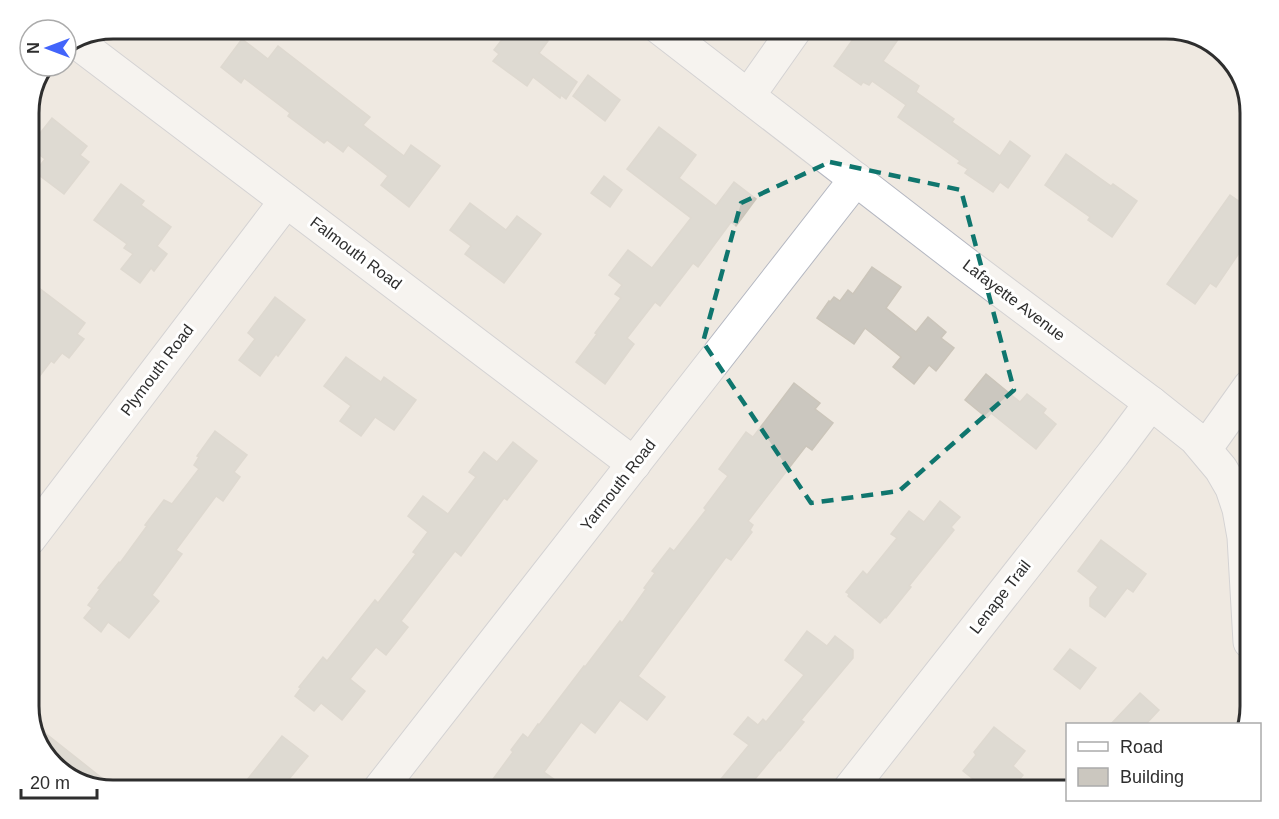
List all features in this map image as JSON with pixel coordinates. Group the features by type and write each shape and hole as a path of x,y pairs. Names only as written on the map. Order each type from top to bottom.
{"street":[{"name":"Lafayette Avenue","path":"674,39 1195,438 1221,469 1232,488 1240,515"},
{"path":"748,96 788,39"},
{"name":"Falmouth Road","path":"82,46 634,464"},
{"name":"Yarmouth Road","path":"387,780 856,179"},
{"name":"Plymouth Road","path":"39,526 286,201"},
{"path":"1205,449 1240,401"},
{"name":"Lenape Trail","path":"857,780 1113,454 1150,403"}],"highlighted area":[{"path":"830,162 961,190 1014,390 899,491 811,503 703,342 741,203"}],"building":[{"path":"242,39 268,59 278,46 370,117 363,125 404,156 411,145 440,166 409,207 381,185 388,176 348,145 343,152 327,140 324,143 288,116 290,113 244,78 241,83 221,67"},
{"path":"502,39 545,39 548,41 539,53 577,82 566,99 561,95 560,98 533,77 527,86 493,61 499,54 494,50"},
{"path":"853,39 898,39 883,61 919,86 916,92 954,119 952,122 1000,156 1010,141 1030,156 1008,188 1000,182 993,192 965,173 968,169 958,163 960,161 898,117 906,105 872,81 869,85 863,82 861,85 834,66"},
{"path":"588,75 620,100 605,121 573,96"},
{"path":"52,118 87,146 80,155 89,162 64,194 39,175 39,167 45,159 39,154 39,134"},
{"path":"659,127 696,155 679,178 716,206 734,182 756,199 736,226 731,222 698,267 693,263 660,306 655,302 627,338 634,344 605,384 576,362 621,298 615,294 622,285 609,275 628,250 652,268 691,218 627,169"},
{"path":"1066,154 1111,186 1113,184 1137,201 1112,237 1088,220 1090,217 1045,185"},
{"path":"604,176 622,190 610,207 591,193"},
{"path":"121,184 144,201 141,205 171,227 157,246 167,254 154,271 151,268 140,283 121,269 133,254 124,248 127,244 94,220"},
{"path":"1230,195 1240,202 1240,252 1216,287 1210,283 1195,304 1167,284"},
{"path":"470,203 506,230 517,216 541,234 504,283 465,254 471,246 450,230"},
{"path":"872,267 901,287 886,308 916,332 928,317 946,332 941,338 954,348 936,371 929,365 914,384 893,367 901,357 865,328 854,344 817,318 834,297 840,301 848,290 853,294"},
{"path":"39,288 85,323 77,334 84,339 69,358 62,353 54,363 51,361 39,377"},
{"path":"275,297 305,320 260,376 239,360 255,339 248,333"},
{"path":"346,357 381,382 384,377 416,400 394,430 375,417 361,436 340,421 351,406 324,386"},
{"path":"986,374 1020,402 1027,394 1046,409 1043,413 1056,424 1036,449 991,413 987,418 965,400"},
{"path":"794,383 820,403 815,409 833,423 812,450 806,446 748,521 753,525 750,530 752,532 731,560 726,557 638,676 665,697 647,720 620,700 595,733 581,722 544,772 555,780 492,780 523,734 528,738 620,621 622,623 646,589 644,588 655,573 652,571 670,548 674,551 706,510 704,508 728,476 719,469 746,432 753,437"},
{"path":"215,431 247,455 234,472 240,477 223,501 216,496 176,550 182,554 152,595 159,601 129,638 108,622 101,632 84,618 92,608 88,605 100,589 98,588 120,563 164,500 172,504 199,469 194,465 199,457 197,456"},
{"path":"513,442 537,461 507,500 504,498 461,556 455,551 401,621 408,627 386,655 376,647 350,679 365,691 342,720 321,703 314,711 295,696 301,688 299,687 323,657 327,661 375,600 378,603 416,554 413,552 428,532 408,516 423,496 448,514 476,477 469,472 484,452 497,462"},
{"path":"940,501 960,517 951,527 954,530 909,586 911,587 880,623 846,592 863,571 867,575 897,538 891,534 909,511 924,522"},
{"path":"1101,540 1146,574 1133,592 1127,588 1105,617 1090,606 1090,598 1098,587 1078,571"},
{"path":"807,631 827,646 835,636 853,650 853,658 801,720 804,722 754,780 720,780 749,745 734,734 748,717 758,725 763,719 766,722 804,675 785,660"},
{"path":"1070,649 1096,668 1080,689 1054,669"},
{"path":"1140,693 1159,710 1147,723 1112,723"},
{"path":"994,727 1025,751 1013,766 1023,775 1019,780 974,780 963,771 976,755 974,752"},
{"path":"44,732 103,779 89,776 64,762 57,755"},
{"path":"282,736 308,756 288,780 247,780"}]}
